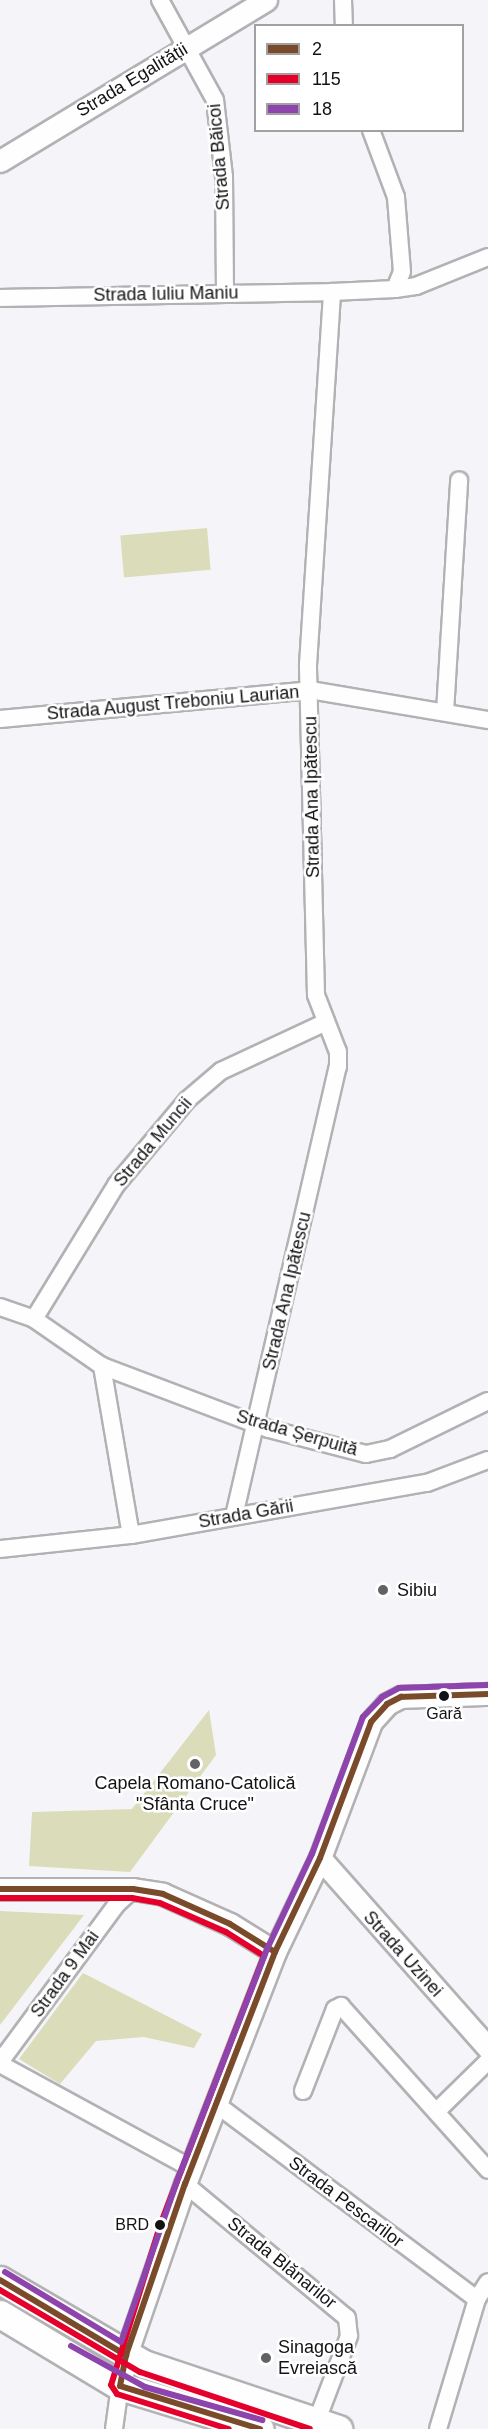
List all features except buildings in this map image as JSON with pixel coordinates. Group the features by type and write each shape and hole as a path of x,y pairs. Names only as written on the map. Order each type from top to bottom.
{"main road":[{"path":"0,2280 126,2355 189,2382 322,2427"},
{"path":"0,2314 120,2386 260,2429"}],"street":[{"name":"Strada Băicoi","path":"160,0 208,83 218,115 225,292"},
{"name":"Strada Egalității","path":"0,161 266,0"},
{"path":"344,0 344,24"},
{"path":"372,132 401,218 402,272 395,289"},
{"path":"332,292 416,286 488,257"},
{"name":"Strada Iuliu Maniu","path":"0,298 225,292 332,292"},
{"name":"Strada Ana Ipătescu","path":"234,1516 338,1067 338,1052 316,995 310,690 311,610 332,292"},
{"path":"445,712 459,480"},
{"name":"Strada August Treboniu Laurian","path":"0,719 310,690 488,720"},
{"name":"Strada Muncii","path":"34,1319 116,1185 187,1100 221,1071 326,1022"},
{"name":"Strada Șerpuită","path":"0,1307 34,1319 102,1366 256,1424 366,1454 378,1453 488,1401"},
{"path":"102,1366 130,1535"},
{"name":"Strada Gării","path":"0,1549 130,1535 427,1483 488,1460"},
{"path":"114,2429 126,2355 188,2176 275,1952 320,1858 371,1722 382,1709 401,1697 488,1694"},
{"name":"Strada Uzinei","path":"320,1858 488,2049"},
{"path":"0,1889 133,1889 163,1894 190,1904 275,1952"},
{"name":"Strada 9 Mai","path":"0,2063 116,1905 133,1889"},
{"path":"303,2091 335,2009 341,2006 488,2169"},
{"path":"437,2111 488,2061"},
{"name":"Strada Blănarilor","path":"0,2063 188,2176 347,2318 349,2336 322,2427"},
{"name":"Strada Pescarilor","path":"216,2104 477,2299"},
{"path":"438,2429 477,2299 488,2282"}],"green space":[{"path":"207,528 211,570 124,577 120,536"},
{"path":"209,1710 216,1755 130,1872 29,1866 32,1812 132,1809"},
{"path":"0,1911 84,1915 0,2025"},
{"path":"83,1973 202,2034 194,2048 144,2037 96,2041 60,2084 19,2059"}],"transit line":[{"name":"18","path":"5,2272 121,2342 177,2181 267,1949 312,1854 363,1717 382,1697 399,1688 488,1685"},
{"name":"2","path":"260,2429 120,2386 126,2355 185,2184 275,1952 320,1858 371,1722 387,1704 401,1697 488,1694"},
{"name":"2","path":"0,1889 133,1889 163,1894 230,1924 275,1952"},
{"name":"115","path":"0,1898 132,1898 160,1903 226,1932 264,1956 160,2226 111,2385 117,2394 229,2429"},
{"name":"2","path":"0,2280 126,2355"},
{"name":"115","path":"0,2290 140,2372 310,2429"},
{"name":"18","path":"71,2346 145,2387 262,2420"}],"place":[{"name":"Sibiu","path":"383,1590"},
{"name":"Gară","path":"444,1696"},
{"name":"Capela Romano-Catolică \"Sfânta Cruce\"","path":"195,1764"},
{"name":"BRD","path":"160,2225"},
{"name":"Sinagoga Evreiască","path":"266,2358"}]}
